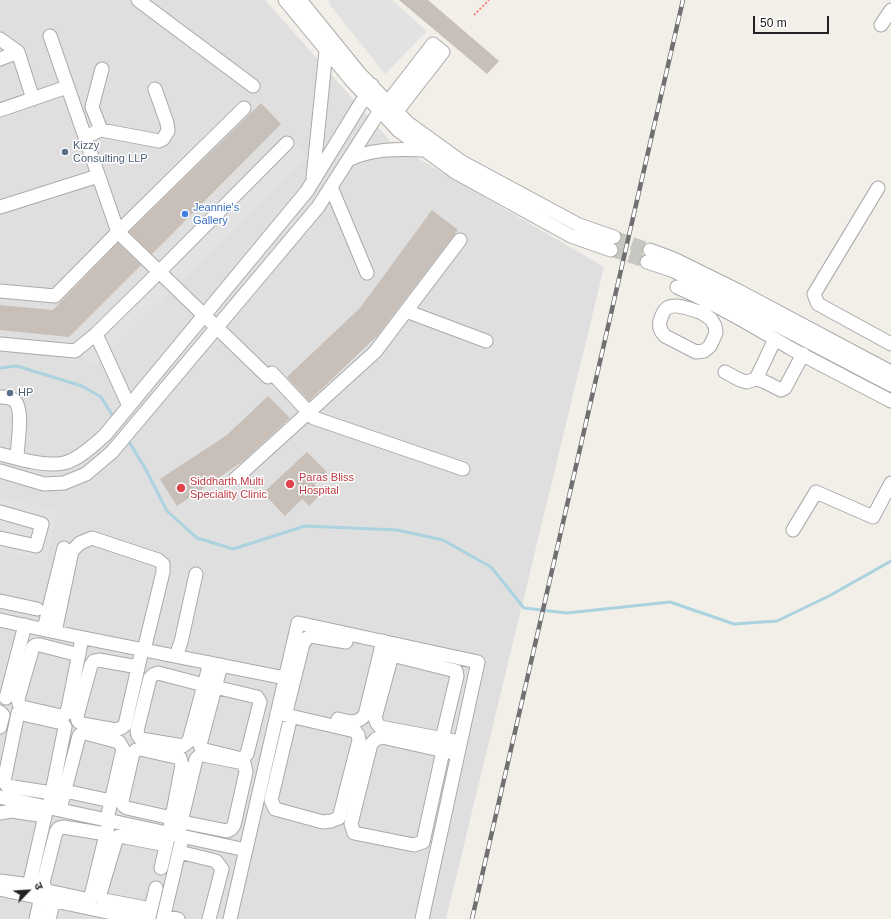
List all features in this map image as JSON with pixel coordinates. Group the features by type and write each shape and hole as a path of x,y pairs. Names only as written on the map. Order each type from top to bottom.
{"street":[{"path":"138,0 253,86"},
{"path":"286,0 326,51 368,90 388,106 408,123 462,162 613,243 571,236 455,172 399,131 388,106"},
{"path":"300,0 355,68 368,90"},
{"path":"882,25 891,10"},
{"path":"50,36 118,232 216,328 270,375 314,418 463,469"},
{"path":"0,39 18,52 33,99"},
{"path":"313,182 326,51"},
{"path":"0,59 18,52"},
{"path":"79,121 92,107 102,69"},
{"path":"0,110 67,87"},
{"path":"85,137 101,130 159,141 163,139 168,131 167,123 155,89"},
{"path":"0,454 37,463 65,463 84,453 105,435 308,191 368,90"},
{"path":"0,471 44,484 64,483 86,474 112,452 318,207 348,160 388,106"},
{"path":"92,107 101,130"},
{"path":"0,291 55,296 244,108"},
{"path":"0,344 75,351 96,334 159,272 287,142"},
{"path":"348,160 360,154 375,152 426,150"},
{"path":"0,207 98,176"},
{"path":"330,187 367,273"},
{"path":"878,188 814,294 818,304 891,344"},
{"path":"235,479 375,352 460,240"},
{"path":"891,372 737,290 674,259 649,256 674,271 891,385"},
{"path":"677,287 706,307 775,339 891,401"},
{"path":"406,311 486,341"},
{"path":"96,334 127,409"},
{"path":"756,379 775,339"},
{"path":"725,372 747,382 756,379 763,381 781,390 785,388 803,354"},
{"path":"0,397 8,398 15,402 20,412 17,458"},
{"path":"793,530 816,492 872,517 891,483"},
{"path":"0,512 42,524 36,546 0,538"},
{"path":"49,631 72,551 80,543 92,538 158,560 162,564 163,572 138,667 125,724 116,730 82,724 78,721 77,716 91,665 94,661 99,660 138,667"},
{"path":"49,631 64,548"},
{"path":"176,656 181,642 196,574"},
{"path":"37,609 5,602 3,620 82,638 285,678"},
{"path":"284,711 355,732 358,735 359,740 339,818 331,822 323,822 275,809 272,806 271,800 284,711 285,678 298,623 388,647 456,671 457,676 443,745 423,842 414,845 354,833 351,824 371,744 376,739 382,737 443,745 459,748"},
{"path":"6,698 25,625"},
{"path":"230,919 246,850 303,644 307,638 311,636 478,662 422,919"},
{"path":"79,655 40,645 33,647 18,699 18,704 22,707 61,716 66,714 68,708 79,655 82,638"},
{"path":"284,711 352,723 360,721 365,716 388,647"},
{"path":"388,647 375,718 377,723 380,727 443,745"},
{"path":"209,686 200,745 201,748 242,759 247,754 260,702 257,697 209,686 158,673 153,674 150,678 137,731 138,735 141,739 183,746 188,742 209,686 215,664"},
{"path":"0,712 2,715 0,727"},
{"path":"29,890 50,810 64,725 62,723 18,713 4,782 7,786 52,793"},
{"path":"50,810 65,791 79,736 81,734 86,733 119,742 123,749 111,801 106,834 89,904"},
{"path":"161,868 174,837 177,820 182,762 180,758 140,749 133,753 122,802 123,805 127,808 177,820 227,832 234,825 246,772 244,763 203,755 199,756 196,759 177,820"},
{"path":"65,791 111,801"},
{"path":"0,796 50,810 108,820 174,837 246,850"},
{"path":"0,813 11,811 50,810"},
{"path":"106,834 63,827 59,828 56,832 43,883 44,888 48,891 140,919"},
{"path":"156,888 150,914 104,900 101,898 100,894 117,837 174,837"},
{"path":"174,837 179,852 163,918 178,919"},
{"path":"179,852 216,861 222,869 209,919"},
{"path":"0,880 29,890 47,899 89,904"},
{"path":"0,889 29,890"},
{"path":"36,919 47,899"},
{"path":"47,899 49,919"}],"path":[{"path":"474,15 490,0"}],"shaded area":[{"path":"0,0 265,0 392,143 604,267 446,919 0,919"},
{"path":"329,0 392,0 427,31 385,74 329,4"},
{"path":"289,138 308,158 93,367 73,347"},
{"path":"0,497 56,510 47,560 0,549"}],"building":[{"path":"399,0 428,0 499,61 487,74"},
{"path":"261,103 281,124 152,254 129,232"},
{"path":"432,210 458,230 377,336 309,401 287,377 360,308"},
{"path":"118,243 141,265 69,337 0,330 0,305 53,310"},
{"path":"268,396 290,418 243,461 177,506 160,479 227,435"},
{"path":"307,452 327,472 314,484 322,493 309,506 302,499 285,516 263,493"}],"waterway":[{"path":"0,368 17,366 82,386 101,397 114,418"},
{"path":"128,440 145,468 167,511 197,538 233,549 305,526 397,530 443,540 491,567 524,608 567,613 670,602 734,624 777,621 829,596 891,561"}],"tunnel":[{"path":"614,237 650,250"},
{"path":"611,250 647,262"}],"railway":[{"path":"472,919 683,0"}],"place":[{"name":"Kizzy Consulting LLP","path":"65,152"},
{"name":"Jeannie's Gallery","path":"185,214"},
{"name":"HP","path":"10,393"},
{"name":"Paras Bliss Hospital","path":"290,484"},
{"name":"Siddharth Multi Speciality Clinic","path":"181,488"}]}
